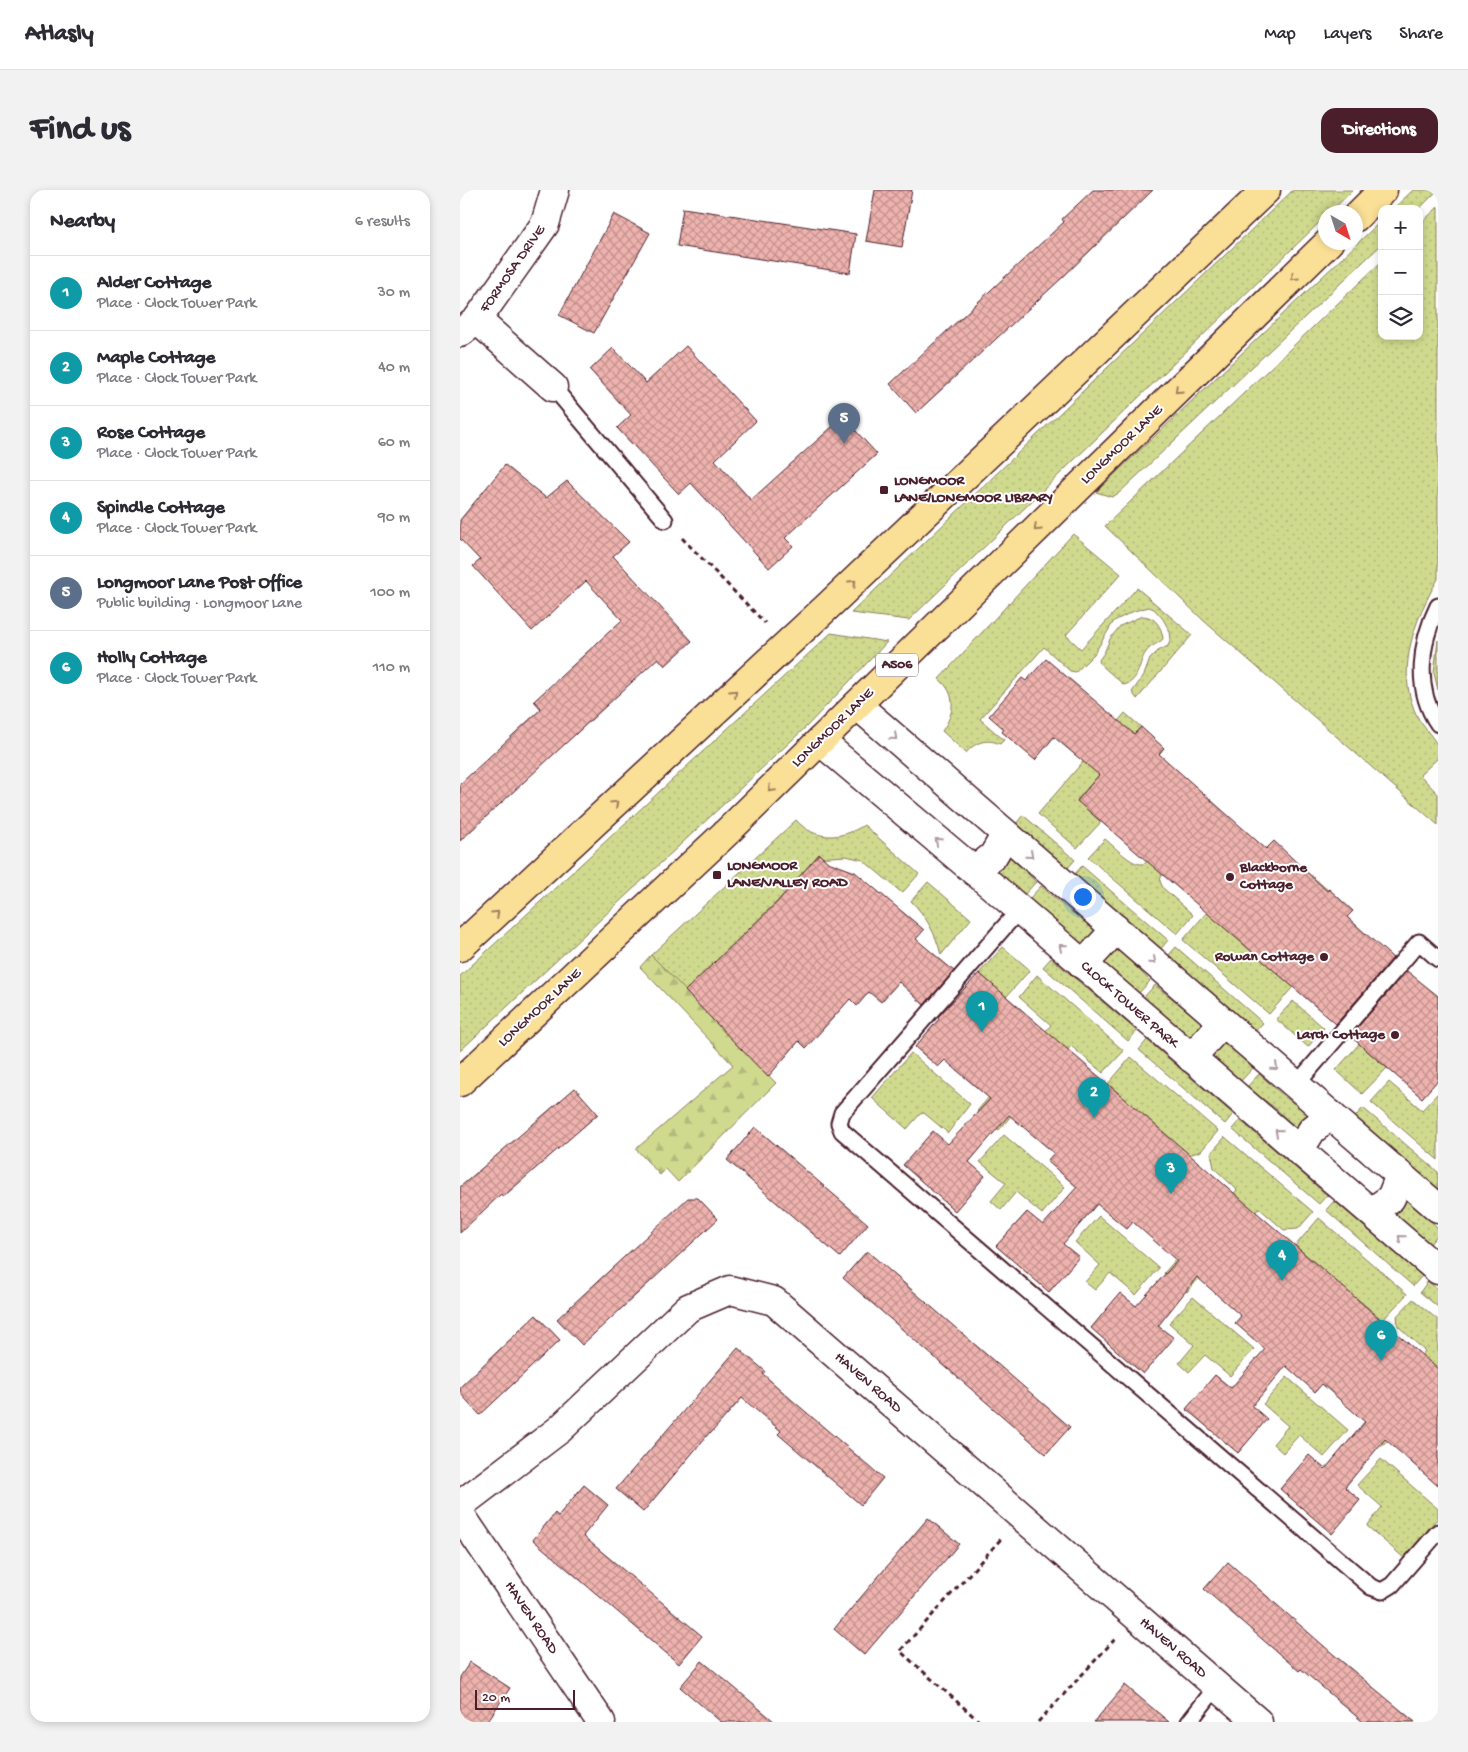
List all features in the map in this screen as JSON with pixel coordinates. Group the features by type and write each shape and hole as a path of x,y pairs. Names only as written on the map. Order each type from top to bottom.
{"main road":[{"path":"460,947 787,645 1266,190"},
{"path":"1363,210 1383,190"},
{"name":"LONGMOOR LANE","path":"460,1082 728,832 1321,250"}],"street":[{"name":"FORMOSA DRIVE","path":"553,387 469,326 545,224 555,190"},
{"path":"857,705 1438,1208"},
{"name":"CLOCK TOWER PARK","path":"820,740 1438,1270"},
{"path":"974,871 993,856 1006,834"},
{"path":"1083,965 1116,929"},
{"path":"1191,1058 1223,1022"},
{"path":"1299,1151 1312,1130 1331,1115"},
{"path":"1371,1212 1391,1198 1400,1175"},
{"name":"HAVEN ROAD","path":"460,1505 560,1430 688,1308 730,1290 774,1301 1258,1722"},
{"name":"HAVEN ROAD","path":"460,1514 601,1722"}],"lane":[{"path":"553,387 665,520"},
{"path":"1438,606 1426,640 1421,666 1423,691 1432,715 1438,724"},
{"path":"1019,910 842,1113 839,1122 842,1131 1371,1587 1382,1591 1392,1585 1438,1532"},
{"path":"1296,1085 1419,942 1438,958"},
{"path":"1189,1722 1217,1686"}],"path":[{"path":"690,546 787,645"},
{"path":"980,1722 900,1651 1021,1516"},
{"path":"1038,1722 1136,1616"}],"green space":[{"path":"1293,190 1353,190 1337,205 1318,205 1318,224 909,620 851,613"},
{"path":"1413,190 1438,190 1423,205 1397,205"},
{"path":"1438,207 1438,579 1421,612 1410,647 1407,665 1411,701 1418,718 1438,747 1438,758 1420,775 1438,794 1438,825 1204,621 1105,526 1378,265 1378,340 1423,340 1423,221"},
{"path":"1378,224 1378,248 1119,493 1112,497 1096,492 1350,250 1363,250 1363,238"},
{"path":"1073,534 1121,574 1066,635 1081,649 1137,588 1192,635 1137,699 1132,692 1144,675 1150,659 1158,651 1168,646 1171,639 1170,632 1163,619 1154,609 1149,607 1134,611 1114,621 1094,654 1076,672 1070,671 1044,647 980,719 1004,740 1000,744 990,741 982,742 973,746 966,753 942,731 950,717 952,704 949,691 939,679"},
{"path":"1142,616 1147,616 1157,623 1163,639 1148,650 1143,656 1136,676 1124,685 1100,664 1099,660 1110,639 1120,626"},
{"path":"831,633 887,642 806,727 460,1051 460,976"},
{"path":"1438,640 1438,690 1434,673"},
{"path":"1125,713 1141,727 1077,800 1101,822 1077,848 1038,814"},
{"path":"1023,815 1075,860 1066,870 1015,825"},
{"path":"796,820 811,832 828,836 846,834 864,825 919,874 902,893 863,860 846,856 816,858 778,901 685,991 651,955"},
{"path":"1105,839 1128,858 1138,863 1146,863 1155,854 1162,874 1160,881 1163,888 1193,915 1177,934 1088,857"},
{"path":"1005,852 1036,882 1024,895 989,870"},
{"path":"1296,863 1328,890 1265,962 1293,987 1269,1014 1183,940 1207,912 1234,936"},
{"path":"1082,866 1168,940 1160,950 1073,876"},
{"path":"928,882 971,919 941,955 930,926 911,901"},
{"path":"1041,886 1098,932 1083,949 1029,899"},
{"path":"1114,945 1150,981 1139,993 1099,962"},
{"path":"1003,947 1030,970 1006,997 979,973"},
{"path":"1176,947 1263,1023 1255,1031 1168,956"},
{"path":"651,955 776,1083 678,1182 666,1169 660,1175 636,1149 733,1065 640,967"},
{"path":"1051,958 1137,1031 1128,1041 1043,967"},
{"path":"1037,975 1124,1051 1103,1073 1071,1046 999,1130 977,1111 1051,1025 1019,997"},
{"path":"1155,985 1207,1026 1192,1043 1144,997"},
{"path":"1293,1001 1324,1028 1308,1047 1276,1019"},
{"path":"1222,1039 1253,1068 1240,1082 1207,1056"},
{"path":"1147,1040 1233,1114 1225,1124 1139,1050"},
{"path":"1359,1044 1387,1068 1362,1094 1336,1070"},
{"path":"911,1053 970,1104 948,1133 924,1113 920,1114 907,1129 872,1098"},
{"path":"1131,1057 1218,1131 1201,1151 1071,1181 1136,1108 1108,1084"},
{"path":"1259,1074 1285,1097 1316,1119 1302,1134 1275,1108 1247,1087"},
{"path":"1389,1082 1422,1110 1438,1093 1438,1160 1371,1102"},
{"path":"1363,1108 1438,1172 1438,1190 1355,1117"},
{"path":"1240,1120 1327,1195 1319,1204 1232,1129"},
{"path":"1004,1135 1065,1187 1042,1214 1016,1192 1001,1210 991,1201 1006,1183 980,1162"},
{"path":"1225,1137 1313,1212 1298,1229 1284,1230 1259,1208 1187,1292 1164,1273 1237,1190 1214,1168 1211,1153"},
{"path":"1400,1191 1438,1228 1438,1234 1430,1244 1385,1209"},
{"path":"1334,1201 1422,1276 1413,1286 1326,1210"},
{"path":"1099,1216 1159,1268 1136,1295 1110,1273 1095,1290 1085,1282 1100,1265 1075,1242"},
{"path":"1319,1218 1407,1294 1381,1322 1378,1319 1379,1317 1355,1297 1292,1369 1323,1270 1295,1246"},
{"path":"1428,1281 1438,1290 1438,1307 1420,1292"},
{"path":"1193,1297 1254,1349 1230,1376 1205,1355 1189,1372 1179,1363 1194,1345 1169,1323"},
{"path":"1413,1299 1438,1320 1438,1381 1382,1446 1360,1427 1425,1351 1398,1326 1397,1316"},
{"path":"1287,1377 1348,1430 1324,1457 1299,1435 1283,1453 1273,1444 1288,1426 1263,1404"},
{"path":"1381,1459 1438,1509 1438,1518 1404,1558 1367,1526 1382,1507 1357,1485"}],"building":[{"path":"875,190 912,190 902,247 866,241"},
{"path":"1093,190 1153,190 1064,276 916,413 890,384 1064,222 1062,219"},
{"path":"683,208 856,234 850,273 677,246"},
{"path":"614,214 650,233 594,333 559,315"},
{"path":"686,346 756,421 715,460 751,500 843,417 877,454 785,538 793,546 769,568 691,483 679,494 617,428 631,415 590,370 613,348 646,383"},
{"path":"505,465 546,498 567,481 629,542 613,556 692,641 665,666 658,658 460,841 460,784 541,709 534,701 622,620 586,581 532,631 473,566 480,560 460,539 460,520"},
{"path":"1046,659 1134,734 1141,727 1164,748 1159,754 1266,849 1274,841 1327,891 1329,889 1353,911 1347,917 1393,958 1336,1024 1077,801 1099,775 1054,737 1035,760 1002,732 1004,729 989,716 1022,678 1026,681"},
{"path":"819,854 828,862 855,872 924,930 916,939 954,971 924,1005 899,982 881,1002 869,992 857,1006 850,999 806,1048 799,1041 768,1077 685,991 778,901"},
{"name":"Larch Cottage","path":"1407,971 1438,996 1438,1080 1422,1098 1350,1036"},
{"path":"979,973 1438,1369 1438,1486 1385,1439 1345,1487 1360,1500 1332,1534 1280,1489 1309,1455 1325,1469 1365,1422 1322,1384 1315,1392 1286,1366 1252,1406 1267,1419 1238,1453 1186,1409 1215,1375 1231,1388 1265,1349 1235,1323 1241,1316 1197,1277 1158,1326 1174,1338 1143,1374 1091,1328 1120,1293 1136,1306 1177,1261 1133,1222 1127,1229 1097,1204 1063,1244 1079,1257 1049,1292 996,1246 1027,1212 1043,1225 1077,1187 1047,1161 1054,1153 1009,1115 969,1162 985,1176 955,1211 903,1165 933,1131 948,1144 990,1099 945,1060 938,1067 915,1047 939,1019 938,1017"},
{"path":"575,1088 598,1114 503,1197 501,1194 460,1233 460,1187"},
{"path":"755,1127 868,1224 840,1257 727,1160"},
{"path":"688,1198 698,1198 718,1219 582,1345 557,1319"},
{"path":"867,1251 1070,1427 1046,1454 843,1278"},
{"path":"536,1315 560,1340 480,1415 460,1393 460,1387"},
{"path":"738,1348 765,1371 763,1374 792,1400 883,1478 861,1505 778,1434 781,1431 742,1398 710,1432 643,1512 616,1489"},
{"path":"584,1485 608,1505 583,1536 702,1636 679,1664 533,1540 555,1513 558,1516"},
{"path":"928,1518 959,1544 864,1655 834,1629"},
{"path":"1228,1562 1333,1654 1415,1722 1363,1722 1301,1669 1299,1671 1204,1589"},
{"path":"702,1661 775,1722 721,1722 680,1687"},
{"path":"470,1662 510,1688 487,1722 460,1722 460,1677"},
{"path":"1125,1685 1169,1722 1094,1722"}],"place":[{"name":"Longmoor Lane Post Office","path":"844,444"},
{"name":"LONGMOOR LANE/LONGMOOR LIBRARY","path":"884,490"},
{"name":"LONGMOOR LANE/VALLEY ROAD","path":"717,875"},
{"name":"Blackborne Cottage","path":"1230,877"},
{"name":"Rowan Cottage","path":"1324,957"},
{"name":"Alder Cottage","path":"982,1032"},
{"name":"Larch Cottage","path":"1395,1035"},
{"name":"Maple Cottage","path":"1094,1118"},
{"name":"Rose Cottage","path":"1171,1194"},
{"name":"Spindle Cottage","path":"1282,1281"},
{"name":"Holly Cottage","path":"1381,1361"}]}
